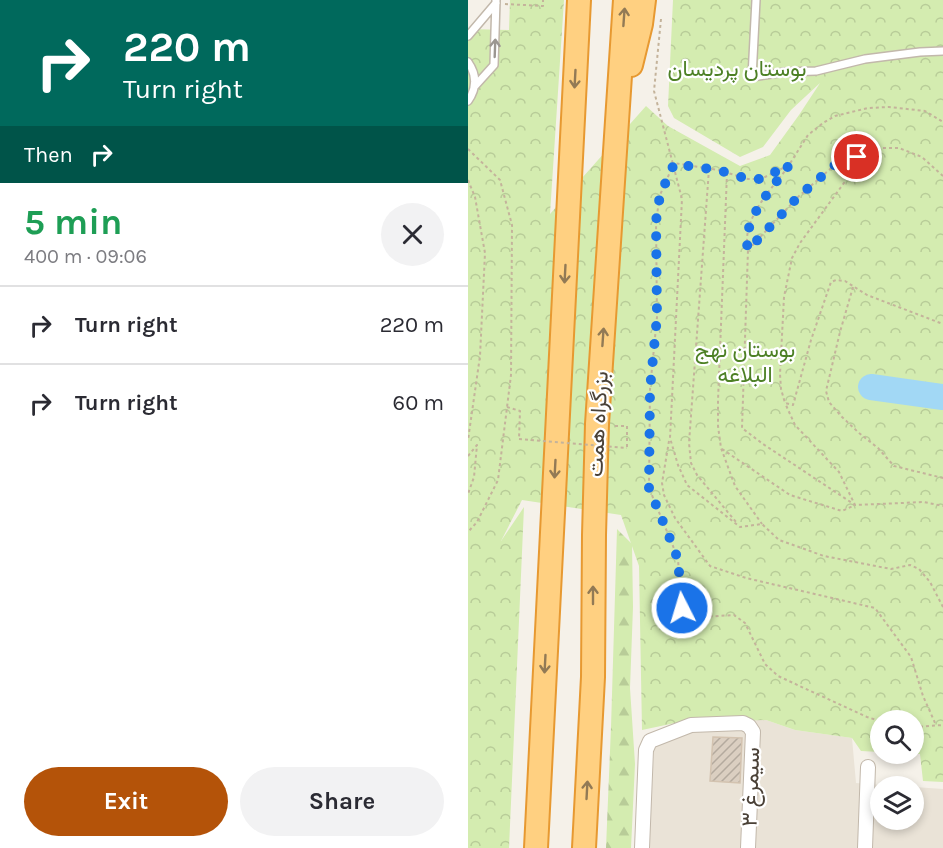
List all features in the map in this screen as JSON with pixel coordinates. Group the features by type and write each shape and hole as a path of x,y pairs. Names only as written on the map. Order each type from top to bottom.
{"highway":[{"name":"بزرگراه همت","path":"536,848 579,0"},
{"name":"بزرگراه همت","path":"584,848 593,677 597,424 625,0"},
{"path":"617,124 641,24 653,6"}],"street":[{"name":"سیمرغ ۳","path":"642,848 646,750 650,741 691,725 743,723 753,732 748,848"},
{"path":"865,848 868,767"}],"lane":[{"path":"756,0 752,77 785,72 816,71 865,59 920,51 943,51"},
{"path":"468,36 496,2"},
{"path":"475,86 494,65 496,2"},
{"path":"468,62 475,76 473,94 468,101"}],"path":[{"path":"496,2 543,6 543,0"},
{"path":"653,6 654,91 682,199 670,438 662,483 664,495 675,518 710,566 746,578 875,608 912,657 923,696 936,725"},
{"path":"855,506 742,428 748,250 746,241 756,211 808,135 823,123 835,116 868,108 889,107 925,111 943,122"},
{"path":"748,250 798,197 844,157 857,157 875,147 899,148 922,156 943,176"},
{"path":"468,149 500,180 512,225 511,375 498,480 477,522 468,532"},
{"path":"855,506 839,472 795,424 784,404 780,374 784,297 792,258 800,243 855,168 857,157"},
{"path":"674,164 727,172 748,179 761,179 789,165"},
{"path":"674,164 660,195 656,221 657,317 650,389 649,488 678,560 682,608 687,616 734,615 745,623 765,664 778,676 870,718"},
{"path":"709,169 689,443 691,463 697,475 740,527"},
{"path":"727,172 718,426 721,448 735,486 762,524 779,540 824,556 891,569 910,565 919,569 930,582 943,607"},
{"path":"468,180 475,197 485,253 480,356 468,440"},
{"path":"784,404 794,405 811,340 831,282 845,281 867,295 943,324"},
{"path":"853,287 826,391 829,402 894,466 943,478"},
{"path":"507,407 520,411 519,439 627,448 627,426"},
{"path":"670,438 687,485 740,527 762,524"},
{"path":"468,456 477,445 474,477 468,494"},
{"path":"721,448 790,495 842,511 855,506 924,502 943,506"},
{"path":"924,726 943,725"}],"shaded area":[{"path":"696,717 766,720 795,730 852,738 856,783 870,784 870,830 924,830 924,788 943,789 943,848 649,848 654,747"}],"green space":[{"name":"بوستان نهج البلاغه","path":"510,0 564,0 550,214 646,106 668,126 740,166 770,155 820,83 791,110 763,147 740,157 674,118 668,106 673,0 943,0 943,782 924,781 922,776 924,710 870,710 870,751 861,751 852,738 795,730 766,720 675,723 642,730 639,566 621,515 522,500 501,541 524,507 509,848 468,848 468,29 509,30"},
{"path":"617,529 632,544 633,607 630,688 635,764 631,848 606,848"}],"building":[{"path":"713,737 742,738 740,783 710,781"}],"waterway":[{"path":"871,387 943,397"}],"route":[{"path":"682,608 678,560 649,488 650,389 657,317 656,221 660,195 674,164 718,170 748,179 761,179 789,165 756,211 746,241 748,250 798,197 844,157 857,157"}],"park label":[{"name":"بوستان پردیسان","path":"737,69"}]}
